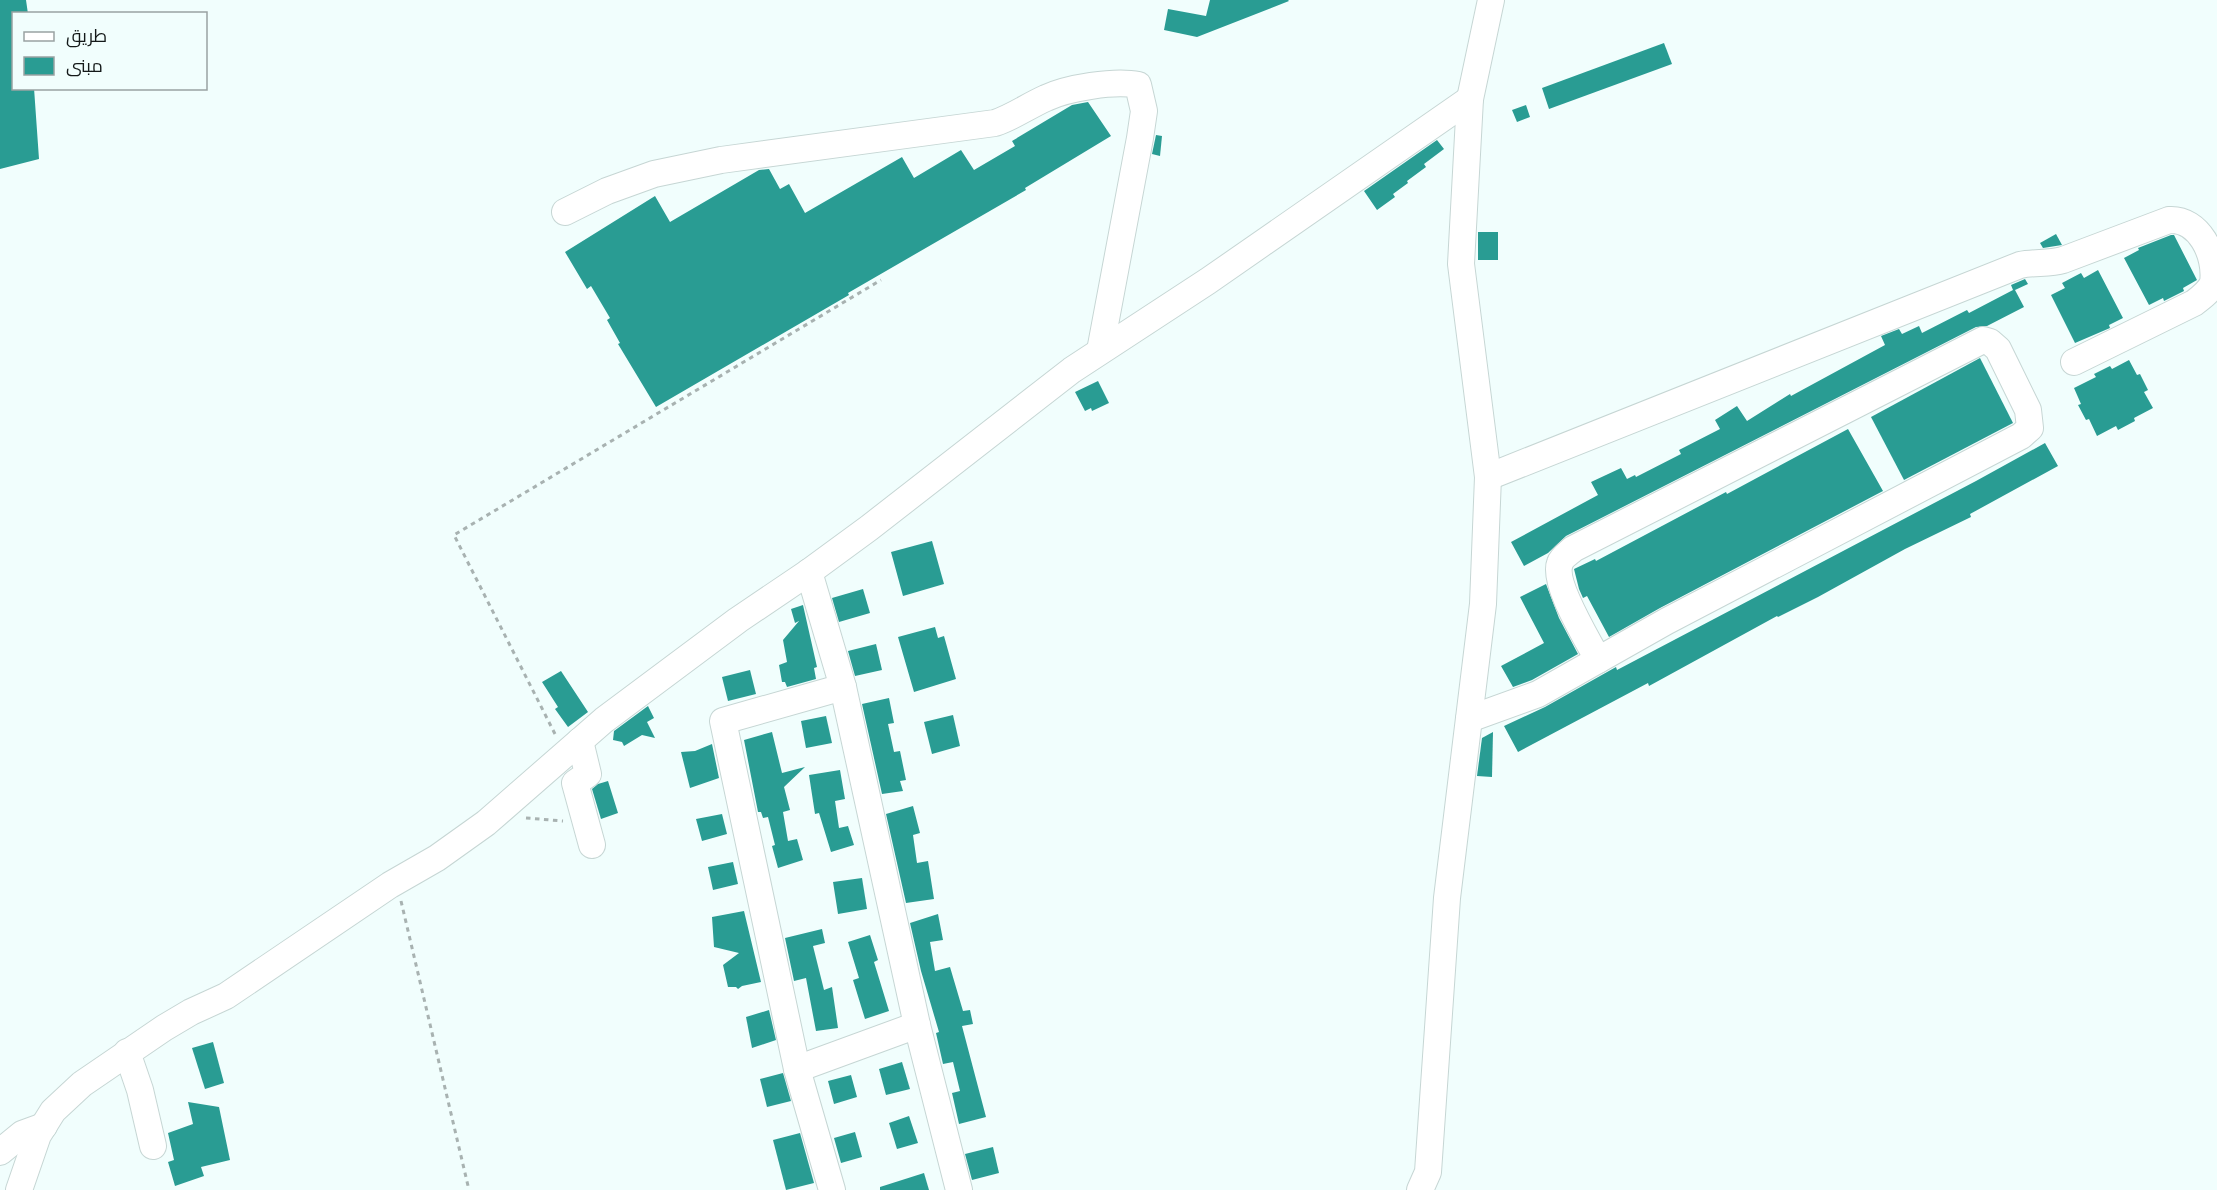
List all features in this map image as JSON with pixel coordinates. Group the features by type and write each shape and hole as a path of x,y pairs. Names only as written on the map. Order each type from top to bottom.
{"street":[{"path":"1420,1190 1428,1172 1447,898 1483,604 1488,477 1461,264 1470,99 1491,0"},
{"path":"565,212 607,191 654,174 721,160 995,123 1010,118 1048,96 1103,83 1125,82 1138,85 1144,111 1100,351"},
{"path":"19,1190 38,1135 53,1111 82,1084 179,1019 226,996 396,882 437,858 486,823 611,714 738,620 809,572 1100,351 1208,281 1470,99"},
{"path":"1488,477 2020,265 2034,262 2049,264 2063,260 2169,220 2179,219 2188,223 2204,237 2215,264 2212,285 2205,295 2194,303 2074,362"},
{"path":"1469,719 1539,694 1667,621 2021,436 2030,428 2028,410 1998,349 1990,342 1983,340 1573,549 1560,562 1558,572 1562,587 1598,660"},
{"path":"809,572 843,687 917,1025 959,1190"},
{"path":"832,1190 797,1069 723,721 843,687"},
{"path":"572,747 588,774 575,783 589,834"},
{"path":"797,1069 917,1025"},
{"path":"127,1053 140,1090 153,1146"},
{"path":"0,1152 21,1134 44,1126"}],"path":[{"path":"572,747 454,535 881,280"},
{"path":"526,818 589,834"},
{"path":"396,882 469,1190"}],"building":[{"path":"0,0 26,0 28,12 12,12 12,90 34,90 39,159 0,169"},
{"path":"1210,0 1289,1 1197,37 1164,30 1168,9 1206,16"},
{"path":"1664,43 1672,64 1549,109 1542,88"},
{"path":"1088,102 1111,136 1025,188 1026,190 656,407 618,344 620,343 607,320 610,318 591,286 587,289 565,252 655,196 670,222 759,170 769,169 780,189 789,184 805,213 902,157 914,178 961,150 974,170 1015,146 1012,141 1072,105"},
{"path":"1526,105 1530,117 1517,122 1512,110"},
{"path":"1156,135 1162,136 1160,156 1152,154"},
{"path":"1437,140 1444,149 1424,164 1426,167 1393,194 1395,197 1377,210 1364,191"},
{"path":"1478,232 1498,232 1498,260 1478,260"},
{"path":"2056,234 2062,245 2043,248 2040,243"},
{"path":"2174,235 2197,280 2183,288 2184,291 2164,301 2163,298 2149,305 2124,258 2139,250 2138,248"},
{"path":"2098,270 2123,318 2109,325 2110,328 2075,343 2051,295 2065,288 2062,283 2081,273 2084,278"},
{"path":"2025,279 2028,284 2015,290 2024,307 1987,326 1976,327 1566,536 1548,553 1524,566 1511,542 1598,495 1591,482 1621,468 1627,479 1635,475 1636,477 1681,454 1679,450 1720,429 1715,420 1737,406 1747,421 1790,394 1791,396 1885,345 1881,336 1899,329 1902,334 1919,326 1922,333 1967,310 1969,313 2013,290 2011,285"},
{"path":"1980,358 2013,423 1904,480 1871,417"},
{"path":"2129,360 2137,375 2140,374 2148,390 2144,392 2153,408 2118,430 2116,426 2097,436 2089,419 2086,420 2078,405 2081,404 2074,388 2096,377 2094,374 2110,366 2112,369"},
{"path":"1098,381 1109,403 1092,411 1091,408 1085,411 1075,392"},
{"path":"1848,429 1883,491 1609,637 1587,596 1583,598 1574,569 1595,559 1596,561"},
{"path":"2045,443 2058,466 1970,514 1971,517 1905,549 1649,686 1648,683 1518,752 1504,726 1545,707 1616,667 1617,670"},
{"path":"932,541 944,584 903,596 891,552"},
{"path":"1546,584 1559,618 1578,654 1532,680 1513,687 1501,666 1544,643 1520,597"},
{"path":"863,589 870,613 839,622 832,598"},
{"path":"803,605 817,667 814,668 816,679 787,687 785,682 782,682 779,665 787,662 783,640 799,621 795,623 791,609"},
{"path":"935,627 938,638 944,636 956,679 914,692 898,637"},
{"path":"876,644 882,670 855,676 848,651"},
{"path":"750,670 756,694 728,701 722,677"},
{"path":"561,671 588,712 568,727 555,709 558,707 542,682"},
{"path":"889,698 894,723 888,724 894,752 900,751 906,780 900,781 903,791 882,794 862,704"},
{"path":"648,706 654,718 647,722 655,738 642,735 624,746 622,742 613,740 614,731"},
{"path":"953,715 960,746 932,754 924,722"},
{"path":"826,716 832,743 806,748 801,721"},
{"path":"772,732 782,773 805,767 784,787 790,810 783,812 788,841 797,839 803,860 778,868 768,817 763,818 761,812 758,812 744,740"},
{"path":"1493,732 1492,777 1477,776 1482,738"},
{"path":"712,744 719,778 690,788 681,752 695,751"},
{"path":"840,770 845,799 835,801 839,828 848,826 854,845 831,852 819,813 815,814 809,775"},
{"path":"608,781 618,813 601,819 592,789"},
{"path":"913,806 920,833 913,835 917,863 928,861 934,899 906,903 886,814"},
{"path":"722,814 727,834 702,841 696,819"},
{"path":"733,862 738,884 713,890 708,867"},
{"path":"862,878 867,909 838,914 833,882"},
{"path":"744,911 761,982 738,989 728,987 723,965 739,953 714,947 712,917"},
{"path":"938,914 943,940 930,942 935,971 950,967 963,1011 970,1010 973,1024 962,1026 986,1117 959,1124 952,1093 960,1091 953,1062 943,1064 936,1033 939,1032 910,923"},
{"path":"822,929 825,943 813,946 824,990 832,987 838,1028 816,1031 806,978 794,981 785,938"},
{"path":"870,935 878,960 874,962 889,1011 865,1019 853,980 859,978 848,942"},
{"path":"769,1010 776,1040 752,1048 746,1017"},
{"path":"213,1042 224,1083 205,1089 192,1048"},
{"path":"902,1062 910,1089 886,1095 879,1069"},
{"path":"783,1073 791,1101 767,1107 760,1079"},
{"path":"851,1075 857,1097 834,1104 828,1081"},
{"path":"188,1102 219,1107 230,1160 201,1167 204,1176 175,1186 168,1162 174,1160 168,1133 193,1124"},
{"path":"909,1116 918,1143 897,1149 889,1123"},
{"path":"855,1132 862,1157 841,1163 834,1138"},
{"path":"800,1133 814,1183 786,1190 773,1140"},
{"path":"993,1147 999,1173 972,1180 965,1154"},
{"path":"924,1173 929,1190 880,1190 880,1187"}]}
